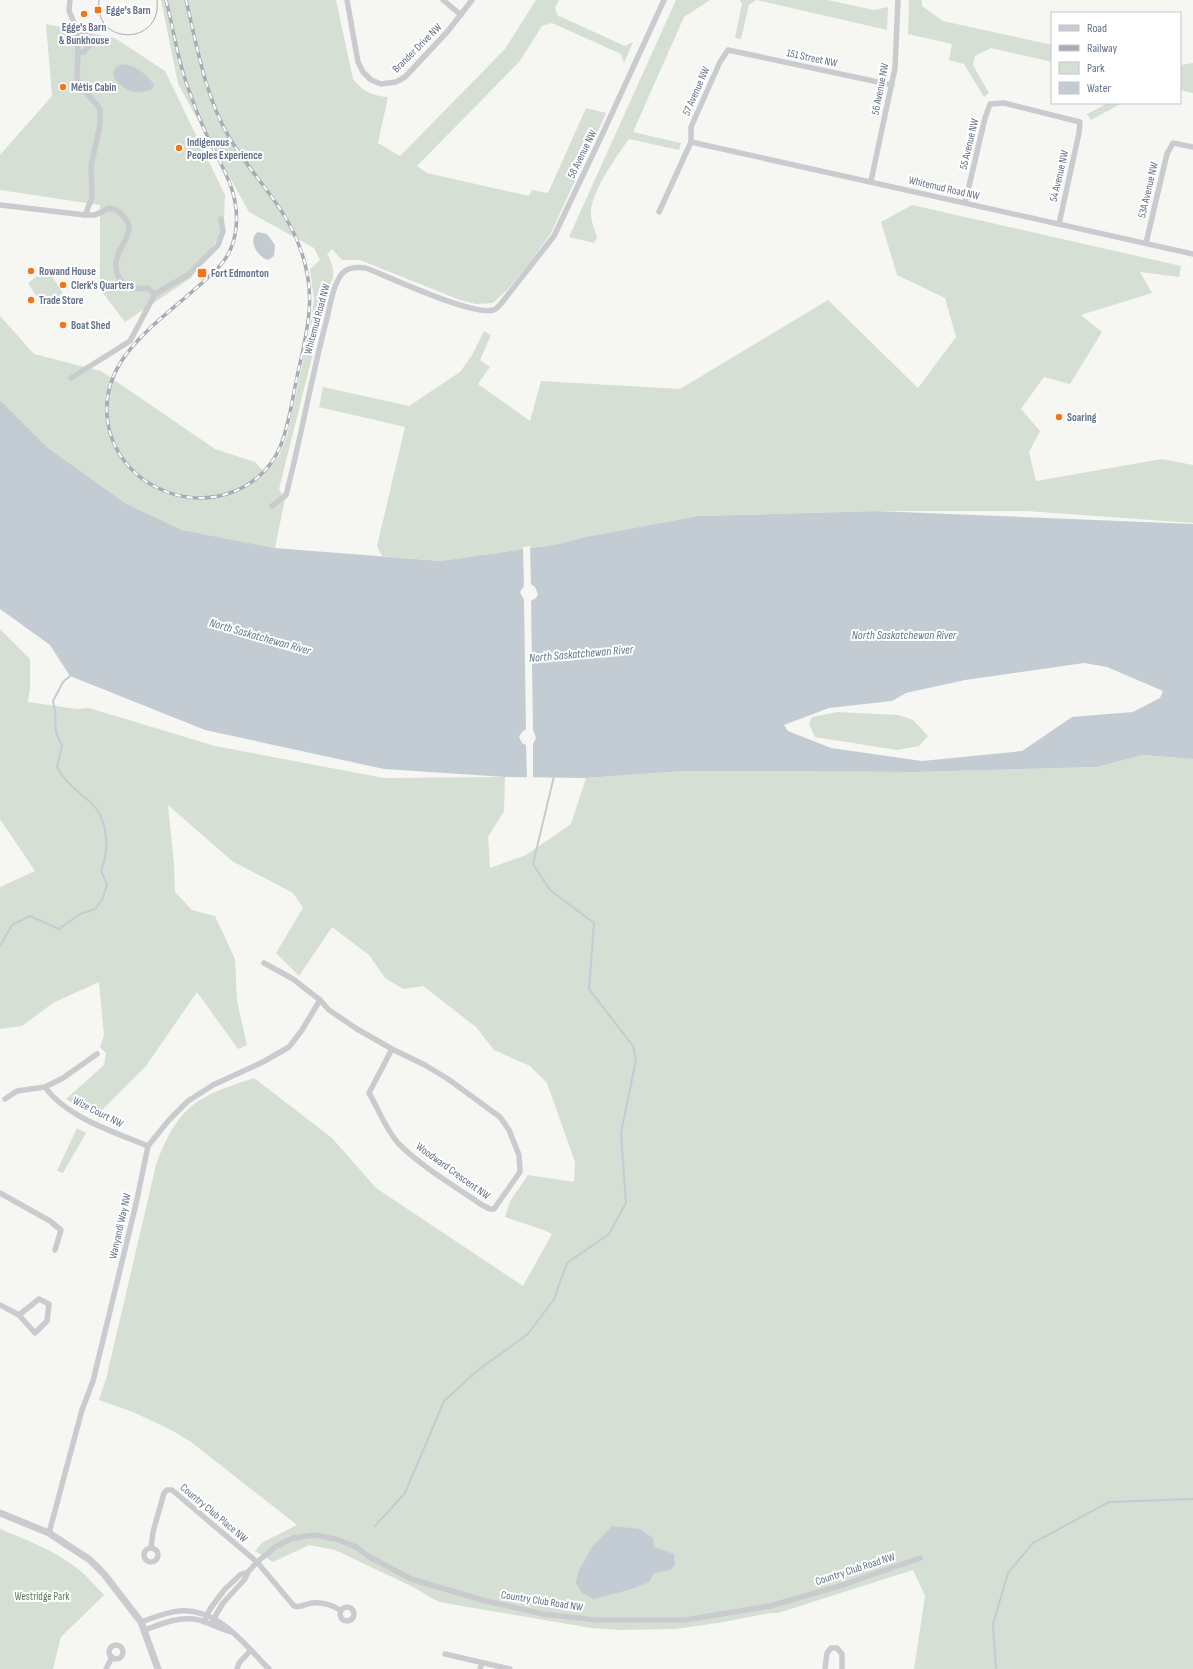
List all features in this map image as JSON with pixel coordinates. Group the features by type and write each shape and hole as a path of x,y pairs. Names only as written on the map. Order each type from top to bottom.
{"street":[{"path":"70,0 69,11 76,27 78,52 76,73 79,83 100,110 100,125 91,159 92,198 85,214"},
{"name":"Brander Drive NW","path":"347,0 360,68 366,76 381,84 391,84 405,77 434,47 472,0"},
{"path":"443,0 461,15"},
{"name":"58 Avenue NW","path":"500,305 554,236 664,0"},
{"name":"56 Avenue NW","path":"871,181 895,68 898,0"},
{"path":"76,27 87,34 89,40 89,46 86,50 78,52"},
{"name":"151 Street NW","path":"728,50 892,85"},
{"name":"57 Avenue NW","path":"659,212 691,142 691,127 720,62 728,50"},
{"name":"54 Avenue NW","path":"1004,103 1080,122 1079,133 1059,224"},
{"name":"55 Avenue NW","path":"965,203 985,118 990,104 1004,103"},
{"name":"Whitemud Road NW","path":"691,142 1193,254"},
{"name":"53A Avenue NW","path":"1146,243 1167,154 1173,143 1193,147"},
{"path":"0,205 95,215 109,208 122,214 128,223 129,229 126,240 117,258 118,275 126,286 139,289 147,288 155,294"},
{"path":"71,378 130,341 155,294 188,275 218,245 223,231 221,219"},
{"name":"Whitemud Road NW","path":"272,506 286,496 321,339 336,285 340,276 346,270 354,267 366,268 456,305 475,310 493,310 500,305"},
{"name":"Woodward Crescent NW","path":"264,963 292,979 320,1000 329,1010 357,1030 448,1079 500,1117 509,1130 519,1155 520,1172 494,1209 490,1210 482,1205 422,1163 398,1143 383,1123 380,1113 369,1093 392,1049"},
{"name":"Wanyandi Way NW","path":"49,1533 82,1410 93,1381 136,1204 148,1146 169,1120 188,1101 213,1085 263,1062 289,1047 302,1030 320,1000"},
{"path":"4,1098 17,1091 45,1087 62,1078 97,1054"},
{"name":"Wize Court NW","path":"45,1087 52,1098 74,1113 103,1128 148,1146"},
{"path":"0,1193 50,1221 61,1230 55,1250"},
{"path":"0,1305 20,1315 35,1333 47,1321 49,1304 39,1299 20,1315"},
{"name":"Country Club Place NW","path":"151,1548 153,1532 164,1493 167,1490 172,1490 257,1562"},
{"path":"0,1513 49,1533 90,1560 113,1583 141,1622 158,1669"},
{"name":"Country Club Road NW","path":"204,1622 224,1590 240,1575 248,1572 257,1562 275,1547 292,1538 314,1535 336,1539 356,1546 368,1556 411,1579 482,1600 543,1614 596,1620 686,1620 770,1606 843,1585 920,1558"},
{"path":"257,1562 294,1606 298,1607 312,1603 320,1603 333,1606 340,1610"},
{"path":"211,1624 223,1603 245,1579 248,1572"},
{"path":"141,1622 178,1611 199,1612 224,1624 269,1669"},
{"path":"144,1630 182,1618 204,1622 232,1632"},
{"path":"825,1669 827,1653 831,1648 837,1648 842,1654 842,1669"},
{"path":"237,1669 239,1663 250,1650"},
{"path":"445,1654 481,1666 510,1669"},
{"path":"106,1669 112,1657"}],"green space":[{"path":"161,0 336,0 353,79 364,90 388,97 378,143 400,156 505,49 536,0 559,0 555,7 557,15 625,46 633,42 624,63 621,54 552,23 542,26 520,61 417,166 427,173 529,196 532,190 548,193 586,108 606,113 551,233 508,289 493,303 476,304 460,300 360,260 342,260 332,249 327,254 332,264 333,275 279,489 285,499 275,548 182,530 125,503 48,448 0,400 0,316 34,354 101,371 215,449 255,462 265,473 279,456 287,436 310,328 314,300 310,269 320,260 314,248 249,212 178,84"},
{"path":"676,0 710,0 684,17 633,132 681,143 679,150 629,139 600,183 596,193 591,211 591,217 597,238 594,243 569,237"},
{"path":"740,0 756,0 749,5 741,39 735,38 742,4"},
{"path":"756,0 828,0 874,10 888,7 887,30"},
{"path":"909,0 922,0 922,6 943,21 1051,45 1051,62 991,48 975,56 973,65 989,93 984,97 964,64 949,60 952,44 908,34"},
{"path":"46,24 115,38 165,71 225,195 224,218 219,237 191,278 125,322 100,289 100,205 0,190 0,155 52,96"},
{"path":"1193,63 1193,93 1181,90 1181,65"},
{"path":"1106,104 1120,104 1091,120 1087,114"},
{"path":"912,205 1181,266 1179,277 1140,272 1152,293 1081,315 1102,332 1070,384 1044,377 1021,409 1040,431 1029,452 1036,481 1162,459 1193,465 1193,523 1026,511 870,511 698,516 585,537 559,544 441,561 382,556 377,546 405,427 319,407 323,387 409,406 460,372 472,355 484,331 491,335 480,360 490,367 478,384 530,421 541,381 680,389 828,300 918,388 956,337 945,298 897,275 881,222"},
{"path":"47,269 63,293 43,306 28,283"},
{"path":"0,629 30,659 30,688 28,702 77,709 89,708 215,746 384,778 505,777 504,811 488,837 490,868 526,855 571,824 586,778 683,771 916,772 1097,767 1143,755 1193,759 1193,1669 914,1669 925,1596 913,1570 778,1613 769,1613 724,1622 675,1629 619,1630 591,1628 439,1602 411,1586 335,1550 309,1545 273,1562 255,1551 263,1542 297,1525 191,1442 171,1430 133,1412 99,1400 106,1379 156,1165 163,1146 178,1120 192,1106 206,1096 254,1078 332,1138 376,1188 523,1286 552,1234 505,1217 510,1201 528,1175 574,1182 575,1162 547,1083 530,1066 494,1050 476,1027 423,986 403,989 385,978 369,955 332,927 299,976 276,953 303,908 293,893 232,861 168,805 174,864 175,892 192,910 215,916 235,959 237,1001 247,1045 238,1049 197,992 146,1066 95,1117 66,1099 104,1065 106,1053 100,1047 104,1035 99,982 53,1003 22,1026 0,1029 0,887 35,871 0,819"},
{"path":"837,712 899,715 913,720 928,736 919,746 897,750 815,737 809,724 812,717"},
{"path":"77,1128 86,1133 63,1173 57,1171"},
{"name":"Westridge Park","path":"0,1529 59,1556 84,1574 104,1595 61,1637 53,1669 0,1669"}],"water":[{"path":"122,64 136,68 148,77 154,85 151,90 133,92 119,84 114,76 114,72 116,68"},
{"path":"258,232 267,234 275,245 274,256 268,260 257,252 253,243 253,239"},
{"name":"North Saskatchewan River","path":"0,400 48,448 125,503 182,530 275,548 441,561 559,544 585,537 698,516 876,511 1193,524 1193,759 1143,755 1097,767 916,772 683,771 586,778 505,777 384,769 205,730 70,676 50,645 0,609","holes":["1084,663 1107,667 1163,691 1160,698 1133,712 1072,717 1022,751 922,761 831,748 788,731 784,725 829,708 892,701 906,693 965,680"]},
{"path":"612,1526 640,1529 653,1538 654,1547 674,1554 675,1565 670,1570 654,1573 649,1582 632,1589 594,1599 582,1593 576,1583 578,1572 592,1547"}],"pier":[{"path":"530,546 531,584 535,587 538,594 536,598 531,601 533,730 536,738 533,744 533,779 527,779 526,745 522,743 519,737 526,729 524,600 520,592 524,586 523,547"}],"waterway":[{"path":"0,946 12,925 30,916 59,929 80,914 95,909 102,900 107,885 101,870 106,853 106,835 101,817 97,809 68,782 57,767 62,746 56,733 53,701 63,682 70,676"},
{"path":"375,1526 405,1493 444,1401 478,1370 528,1334 554,1299 567,1263 609,1234 626,1203 621,1133 636,1060 633,1046 589,989 594,923 550,890 533,864 554,776"},
{"path":"996,1669 993,1624 1008,1573 1033,1543 1109,1502 1193,1499"}],"tram line":[{"path":"99,0 100,15 106,26 116,33 128,35 140,33 150,26 156,15 157,0"}],"railway":[{"path":"166,0 179,59 186,82 203,127 233,192 237,215 236,228 231,248 227,256 216,270 143,335 128,352 116,370 109,390 107,412 111,436 114,444 129,467 142,479 158,488 175,495 192,498 228,494 244,487 259,477 271,463 280,447 288,422 307,328 310,298 309,282 305,265 294,232 277,204 229,137 214,105 198,53 186,0"}],"place":[{"name":"Egge's Barn","path":"98,10"},
{"name":"Egge's Barn & Bunkhouse","path":"84,14"},
{"name":"Métis Cabin","path":"63,87"},
{"name":"Indigenous Peoples Experience","path":"179,148"},
{"name":"Rowand House","path":"31,271"},
{"name":"Fort Edmonton","path":"202,273"},
{"name":"Clerk's Quarters","path":"63,285"},
{"name":"Trade Store","path":"31,300"},
{"name":"Boat Shed","path":"63,325"},
{"name":"Soaring","path":"1059,417"}]}
